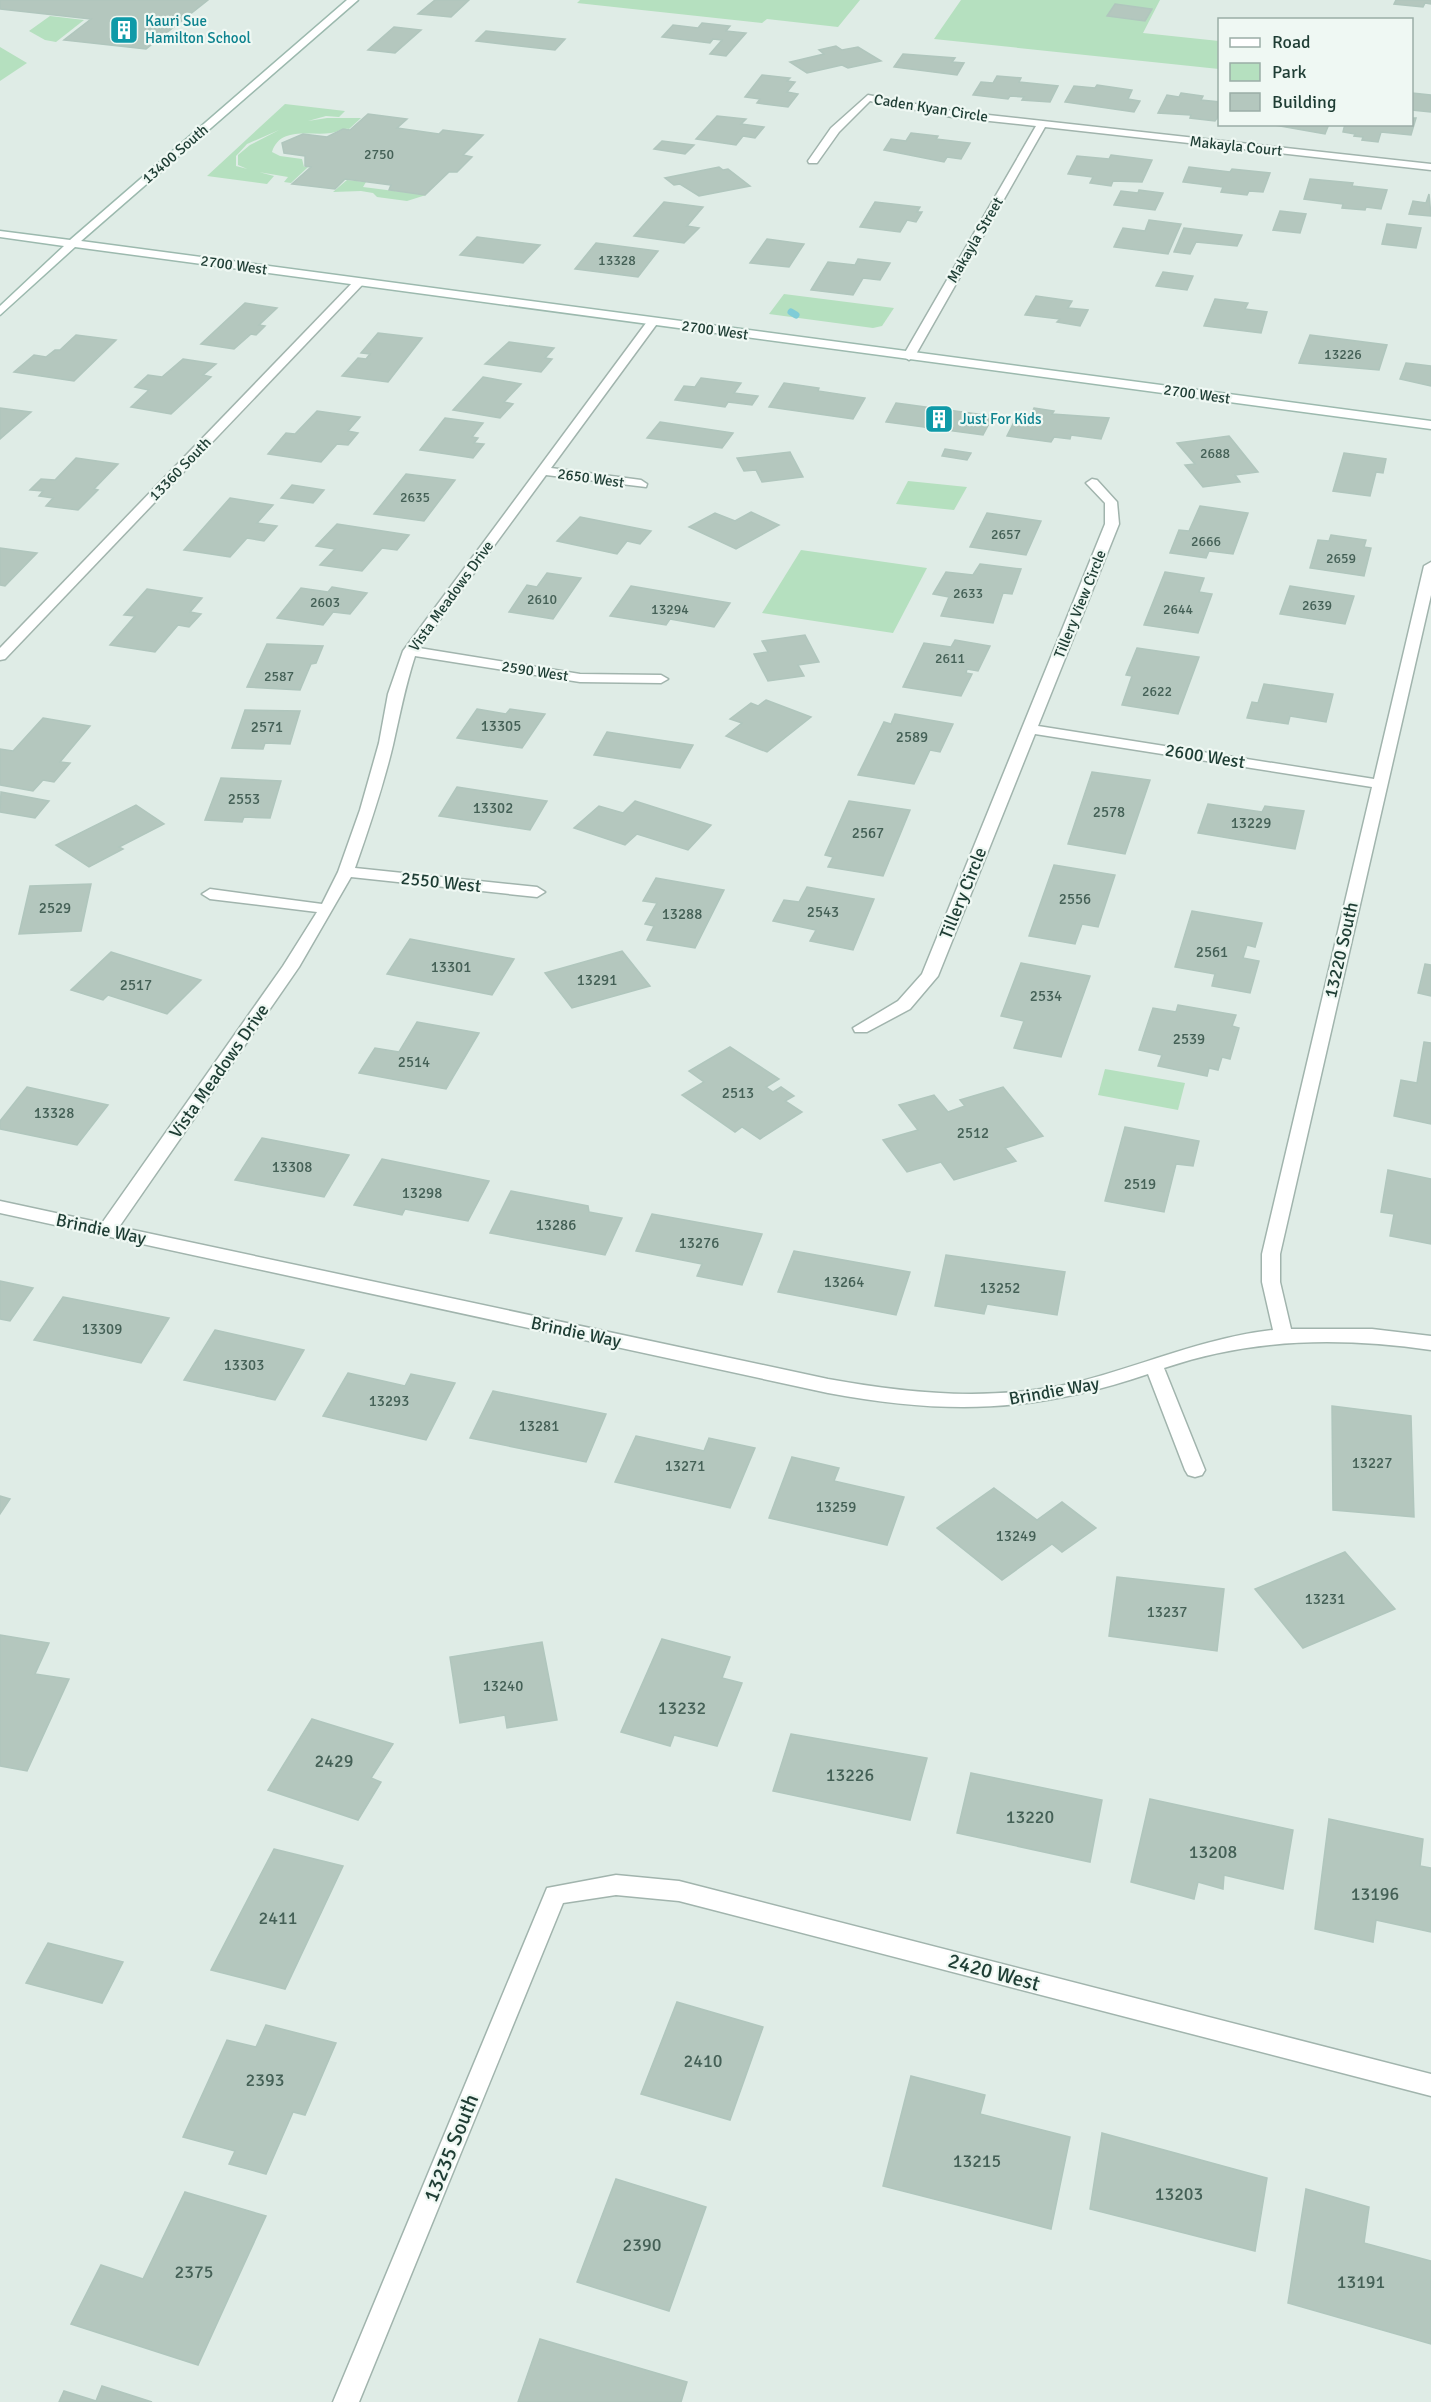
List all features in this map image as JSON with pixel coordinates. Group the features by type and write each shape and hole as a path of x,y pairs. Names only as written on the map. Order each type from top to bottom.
{"street":[{"name":"13400 South","path":"0,312 73,243 353,0"},
{"name":"Caden Kyan Circle","path":"813,160 835,130 868,98 952,114 1042,124"},
{"name":"Makayla Court","path":"1042,124 1431,167"},
{"name":"Makayla Street","path":"909,356 1042,124"},
{"name":"2700 West","path":"0,234 1431,425"},
{"name":"13360 South","path":"0,656 359,282"},
{"name":"Vista Meadows Drive","path":"107,1230 291,967 327,909 346,872 368,810 386,743 395,694 410,651 653,321"},
{"name":"2650 West","path":"542,471 641,484"},
{"name":"Tillery View Circle","path":"1029,729 1112,524 1111,502 1092,483"},
{"name":"13220 South","path":"1283,1335 1270,1282 1270,1254 1431,566"},
{"name":"2590 West","path":"410,651 580,678 661,679"},
{"name":"2600 West","path":"1029,729 1380,784"},
{"name":"Tillery Circle","path":"861,1028 904,1005 930,976 1029,729"},
{"name":"2550 West","path":"346,872 537,892"},
{"path":"210,894 327,909"},
{"name":"Brindie Way","path":"0,1207 828,1386 904,1398 972,1401 1020,1399 1056,1394 1108,1382 1197,1351 1283,1335 1368,1335 1431,1343"},
{"path":"1154,1366 1195,1470"},
{"name":"2420 West","path":"555,1895 616,1885 679,1891 1431,2085"},
{"name":"13235 South","path":"346,2402 555,1895"}],"green space":[{"path":"580,0 860,0 838,27 767,19 762,23 577,3"},
{"path":"961,0 1160,0 1143,33 1218,41 1218,69 934,39"},
{"path":"50,16 84,20 56,42 45,40 29,31"},
{"path":"0,47 27,63 0,81"},
{"path":"285,104 345,111 339,117 326,116 308,121 327,118 361,118 349,129 331,133 289,135 282,138 272,152 280,156 302,159 304,167 308,167 291,183 284,182 288,177 260,172 274,176 267,184 207,176","holes":["279,130 250,145 238,155 238,165 247,169 236,166 236,156 247,144"]},
{"path":"347,180 366,182 363,187 426,195 407,201 377,197 373,193 361,191 333,192"},
{"path":"784,294 894,308 882,326 873,328 769,314"},
{"path":"908,481 967,487 954,510 896,504"},
{"path":"801,550 927,568 893,633 762,613"},
{"path":"1105,1069 1185,1083 1178,1110 1098,1095"}],"building":[{"name":"Kauri Sue Hamilton School","path":"0,0 208,0 146,49 64,40 91,19 0,9"},
{"path":"435,0 469,0 451,17 418,14"},
{"path":"1396,0 1431,0 1431,4 1425,3 1423,7 1394,4"},
{"path":"1115,4 1152,9 1145,21 1107,16"},
{"path":"702,23 730,26 726,31 746,33 726,56 710,54 722,40 713,39 710,43 662,37 673,25 698,28"},
{"path":"394,27 421,30 395,53 368,50"},
{"path":"486,31 565,39 555,50 476,41"},
{"path":"836,46 842,50 858,47 881,61 848,68 842,65 807,73 790,62 824,54 819,50"},
{"path":"903,54 955,58 952,62 964,63 957,75 894,67"},
{"path":"762,75 790,78 787,81 795,82 787,92 798,94 788,107 757,103 760,99 745,97"},
{"path":"997,76 1021,78 1019,82 1058,86 1050,102 1022,100 1024,97 1010,96 1008,99 973,95 981,82 993,83"},
{"path":"1097,85 1132,90 1128,99 1140,101 1134,112 1065,102 1074,86 1095,88"},
{"path":"1181,93 1203,96 1201,100 1218,102 1218,117 1215,121 1190,118 1191,115 1158,113 1167,95 1179,97"},
{"path":"1413,93 1431,95 1431,112 1413,110"},
{"path":"368,114 407,119 397,128 439,134 443,130 483,135 463,155 472,157 457,172 449,172 425,195 389,190 391,185 345,179 335,189 292,184 311,167 305,166 305,156 284,153 282,143 303,134 327,137 343,129 350,130"},
{"path":"717,116 746,119 741,124 764,127 755,138 743,136 736,145 696,139"},
{"path":"1413,118 1416,118 1411,135 1381,132 1378,142 1362,140 1363,137 1343,132 1344,126 1413,126"},
{"path":"1280,126 1328,126 1325,134"},
{"path":"911,133 970,143 961,159 947,157 944,162 884,150 891,139 906,141"},
{"path":"662,141 694,145 685,154 654,149"},
{"path":"1111,155 1152,160 1142,182 1113,181 1111,186 1090,183 1093,177 1068,174 1077,156 1109,159"},
{"path":"719,167 723,170 728,169 750,186 699,196 680,184 674,185 665,178"},
{"path":"1189,167 1230,172 1232,169 1270,173 1263,192 1249,191 1247,195 1221,192 1223,187 1183,182"},
{"path":"1310,179 1353,183 1352,186 1387,190 1381,209 1342,208 1343,204 1304,199"},
{"path":"1139,190 1163,193 1155,210 1114,205 1121,191 1138,193"},
{"path":"1429,194 1431,216 1409,214 1413,201 1426,203"},
{"path":"664,202 703,207 687,226 699,228 684,243 634,236"},
{"path":"875,202 920,207 917,212 922,212 916,222 907,220 900,232 860,227"},
{"path":"1280,211 1306,214 1300,233 1273,230"},
{"path":"1149,220 1181,224 1168,254 1114,247 1123,228 1145,231"},
{"path":"1387,224 1421,228 1416,248 1382,244"},
{"path":"1184,228 1242,235 1237,246 1196,242 1190,254 1174,252"},
{"path":"477,237 540,245 523,263 460,255"},
{"path":"767,239 804,244 789,267 750,263"},
{"path":"596,243 658,251 638,277 575,269"},
{"path":"858,259 890,263 880,280 863,278 853,295 811,290 828,262 855,265"},
{"path":"1163,272 1193,276 1187,290 1156,286"},
{"path":"1036,296 1072,301 1068,308 1088,310 1080,326 1057,322 1060,319 1025,315"},
{"path":"1215,299 1248,303 1245,309 1267,312 1261,333 1204,326"},
{"path":"245,303 277,308 259,325 265,326 256,335 251,334 234,349 201,344"},
{"path":"378,333 422,338 388,382 342,376 358,358 366,359 370,354 361,353"},
{"path":"76,335 116,340 74,381 14,372 34,355 46,357 55,350 60,350"},
{"path":"1310,335 1387,345 1379,370 1299,363"},
{"path":"509,342 554,348 545,358 552,359 541,372 485,364"},
{"path":"183,359 216,364 203,375 211,377 171,414 131,407 149,390 135,387 148,375 162,377"},
{"path":"1406,363 1431,366 1431,386 1400,379"},
{"path":"483,377 521,384 504,402 513,404 500,418 453,410"},
{"path":"701,378 741,383 734,393 758,396 752,405 728,402 725,407 675,400 684,386 695,387"},
{"path":"784,383 865,398 853,419 769,407"},
{"name":"Just For Kids","path":"896,403 993,416 983,435 886,422"},
{"path":"0,408 31,412 0,439"},
{"path":"1034,408 1054,411 1052,414 1109,418 1101,439 1071,435 1070,439 1054,437 1051,442 1007,436 1015,420 1028,421"},
{"path":"317,411 360,417 348,431 358,433 348,445 337,444 321,462 268,454 286,433 295,434"},
{"path":"445,418 483,423 472,437 478,438 474,443 484,444 473,458 420,450"},
{"path":"660,422 733,433 722,448 647,438"},
{"path":"1229,436 1258,472 1235,475 1240,482 1203,487 1185,465 1195,464 1177,443"},
{"path":"945,449 971,453 967,460 942,456"},
{"path":"790,452 803,477 762,482 756,470 744,471 737,458"},
{"path":"1344,453 1386,459 1383,473 1376,472 1370,496 1333,491"},
{"path":"76,458 118,464 94,489 98,490 78,510 46,506 53,498 39,496 43,491 30,490 41,479 55,480"},
{"path":"406,474 455,480 424,521 374,514"},
{"path":"292,485 324,490 313,503 281,498"},
{"path":"230,498 273,505 257,523 277,526 264,541 247,538 230,557 184,550"},
{"path":"1200,506 1248,513 1233,554 1209,551 1206,558 1170,553 1179,530 1189,531"},
{"path":"751,512 779,525 736,549 689,527 715,513 735,521"},
{"path":"987,513 1041,521 1026,555 970,547"},
{"path":"580,517 651,531 640,544 627,541 617,554 557,541"},
{"path":"337,524 409,535 397,550 382,548 362,571 320,565 335,549 316,546"},
{"path":"1331,535 1366,540 1364,547 1371,548 1364,576 1310,568 1318,540 1329,541"},
{"path":"0,548 37,553 5,586 0,585"},
{"path":"980,564 1021,569 1012,594 1003,593 993,623 941,616 949,597 933,594 946,572 973,575"},
{"path":"1165,572 1204,578 1199,592 1212,594 1198,633 1144,625"},
{"path":"547,573 581,578 553,619 509,612 527,585 537,587"},
{"path":"631,586 730,603 714,627 670,619 666,625 610,616"},
{"path":"1290,586 1354,596 1345,624 1280,614"},
{"path":"332,587 367,593 350,614 333,612 323,625 277,618 301,588 328,592"},
{"path":"147,589 202,598 190,612 201,614 189,627 178,625 155,652 110,645 135,616 124,615"},
{"path":"805,635 819,662 798,665 804,676 768,681 754,654 768,652 762,641"},
{"path":"955,640 990,646 978,671 967,669 966,673 972,674 961,696 903,687 924,643 951,647"},
{"path":"267,644 323,646 316,663 311,664 300,690 247,687"},
{"path":"1137,648 1199,657 1178,714 1122,705 1132,676 1126,675"},
{"path":"1264,684 1333,694 1326,722 1290,716 1288,724 1247,718 1252,702 1258,703"},
{"path":"766,700 811,717 767,752 726,736 742,723 730,719 751,703 758,706"},
{"path":"477,709 506,714 510,709 545,714 522,748 457,738"},
{"path":"245,710 300,711 290,744 265,743 263,749 232,748"},
{"path":"895,714 953,724 940,752 930,750 914,784 858,775 884,722 891,724"},
{"path":"43,718 90,726 60,762 70,763 54,782 43,780 33,791 0,785 0,749 13,751"},
{"path":"607,732 693,745 680,768 594,755"},
{"path":"1092,772 1150,780 1125,854 1068,844"},
{"path":"221,778 281,781 270,818 244,817 242,822 205,820"},
{"path":"457,787 547,801 530,830 439,816"},
{"path":"1,792 49,801 35,818 0,812"},
{"path":"635,801 711,825 688,850 637,834 625,845 574,828 599,806 623,813"},
{"path":"849,801 910,810 883,876 828,867 833,857 825,855"},
{"path":"1208,804 1262,812 1265,806 1304,811 1295,849 1198,833"},
{"path":"136,805 164,824 119,847 123,849 89,867 56,845"},
{"path":"1054,865 1115,875 1098,927 1082,924 1075,944 1029,936"},
{"path":"656,878 724,890 695,948 647,940 654,926 645,924 657,903 643,901"},
{"path":"91,884 81,931 19,934 30,886"},
{"path":"807,887 874,899 853,950 810,941 816,930 773,921 784,900 799,902"},
{"path":"1192,911 1262,923 1255,947 1247,945 1243,958 1259,961 1250,993 1212,986 1215,974 1175,967"},
{"path":"410,939 514,959 492,995 387,974"},
{"path":"622,951 650,986 572,1008 545,973"},
{"path":"111,952 201,980 167,1014 108,995 103,1000 71,990"},
{"path":"1021,963 1090,976 1061,1057 1014,1048 1024,1021 1001,1016"},
{"path":"1425,964 1431,965 1431,996 1418,993"},
{"path":"1178,1005 1236,1015 1232,1026 1239,1028 1230,1059 1222,1057 1218,1070 1209,1068 1207,1076 1158,1066 1162,1055 1139,1050 1153,1008 1176,1012"},
{"path":"417,1022 479,1033 446,1089 359,1073 375,1048 399,1052"},
{"path":"1424,1042 1431,1043 1431,1124 1394,1116 1401,1080 1417,1083"},
{"path":"730,1047 779,1079 766,1087 773,1092 781,1087 794,1096 785,1101 802,1112 760,1139 742,1127 735,1132 682,1095 704,1082 689,1071"},
{"path":"27,1087 108,1105 77,1145 0,1129 0,1121"},
{"path":"1003,1087 1043,1136 1005,1148 1016,1161 954,1180 941,1162 907,1172 883,1140 918,1130 899,1105 934,1095 948,1112 965,1106 960,1100"},
{"path":"1125,1127 1199,1141 1193,1166 1176,1164 1164,1212 1105,1201"},
{"path":"262,1138 349,1155 324,1197 235,1180"},
{"path":"382,1159 489,1181 468,1221 405,1209 402,1215 354,1205"},
{"path":"1388,1170 1431,1179 1431,1244 1390,1236 1394,1214 1381,1212"},
{"path":"511,1191 588,1206 589,1212 622,1218 605,1255 490,1233"},
{"path":"652,1214 762,1234 742,1285 697,1276 702,1264 636,1251"},
{"path":"794,1251 910,1272 896,1315 778,1292"},
{"path":"946,1255 1065,1272 1057,1315 987,1304 984,1314 935,1306"},
{"path":"0,1281 33,1288 10,1321 0,1319"},
{"path":"63,1297 169,1318 141,1363 34,1340"},
{"path":"215,1330 304,1350 275,1400 184,1380"},
{"path":"348,1373 405,1386 411,1374 455,1383 426,1440 323,1416"},
{"path":"493,1391 606,1414 586,1462 470,1438"},
{"path":"1332,1406 1411,1416 1414,1517 1333,1510"},
{"path":"636,1436 704,1451 709,1438 755,1448 730,1508 615,1482"},
{"path":"792,1457 839,1468 834,1481 904,1497 887,1545 769,1518"},
{"path":"994,1488 1037,1520 1062,1502 1096,1528 1062,1552 1052,1544 1002,1580 937,1528"},
{"path":"0,1496 10,1499 0,1514"},
{"path":"1345,1552 1395,1609 1303,1648 1255,1589"},
{"path":"1117,1577 1224,1589 1217,1651 1109,1636"},
{"path":"0,1635 49,1643 35,1674 69,1679 27,1771 0,1766"},
{"path":"662,1639 730,1657 722,1678 742,1683 717,1746 674,1735 670,1746 621,1732"},
{"path":"542,1642 557,1720 507,1728 505,1715 460,1723 450,1657"},
{"path":"312,1719 393,1744 371,1778 381,1782 358,1820 268,1790"},
{"path":"791,1734 927,1758 910,1820 773,1791"},
{"path":"971,1773 1102,1800 1090,1862 957,1833"},
{"path":"1150,1799 1293,1830 1283,1889 1224,1875 1223,1889 1198,1882 1194,1899 1131,1882"},
{"path":"1329,1819 1423,1839 1420,1866 1431,1868 1431,1932 1376,1920 1373,1942 1315,1929"},
{"path":"274,1849 343,1866 285,1989 211,1970"},
{"path":"48,1943 123,1962 102,2003 26,1983"},
{"path":"677,2002 763,2027 730,2120 641,2094"},
{"path":"266,2025 336,2043 305,2115 293,2112 266,2174 229,2164 235,2151 183,2137 227,2040 256,2047"},
{"path":"911,2076 985,2095 980,2114 1070,2137 1051,2229 883,2186"},
{"path":"1102,2133 1267,2178 1255,2251 1090,2209"},
{"path":"616,2179 706,2207 669,2311 577,2282"},
{"path":"1306,2189 1369,2207 1364,2243 1431,2261 1431,2344 1288,2303"},
{"path":"185,2192 266,2216 198,2365 71,2324 101,2265 143,2279"},
{"path":"540,2339 687,2382 681,2402 518,2402"},
{"path":"102,2386 152,2402 59,2402 64,2391 96,2401"}],"waterway":[{"path":"791,312 796,315"}],"place":[{"name":"Kauri Sue Hamilton School","path":"124,30"},
{"name":"Just For Kids","path":"939,419"}]}
